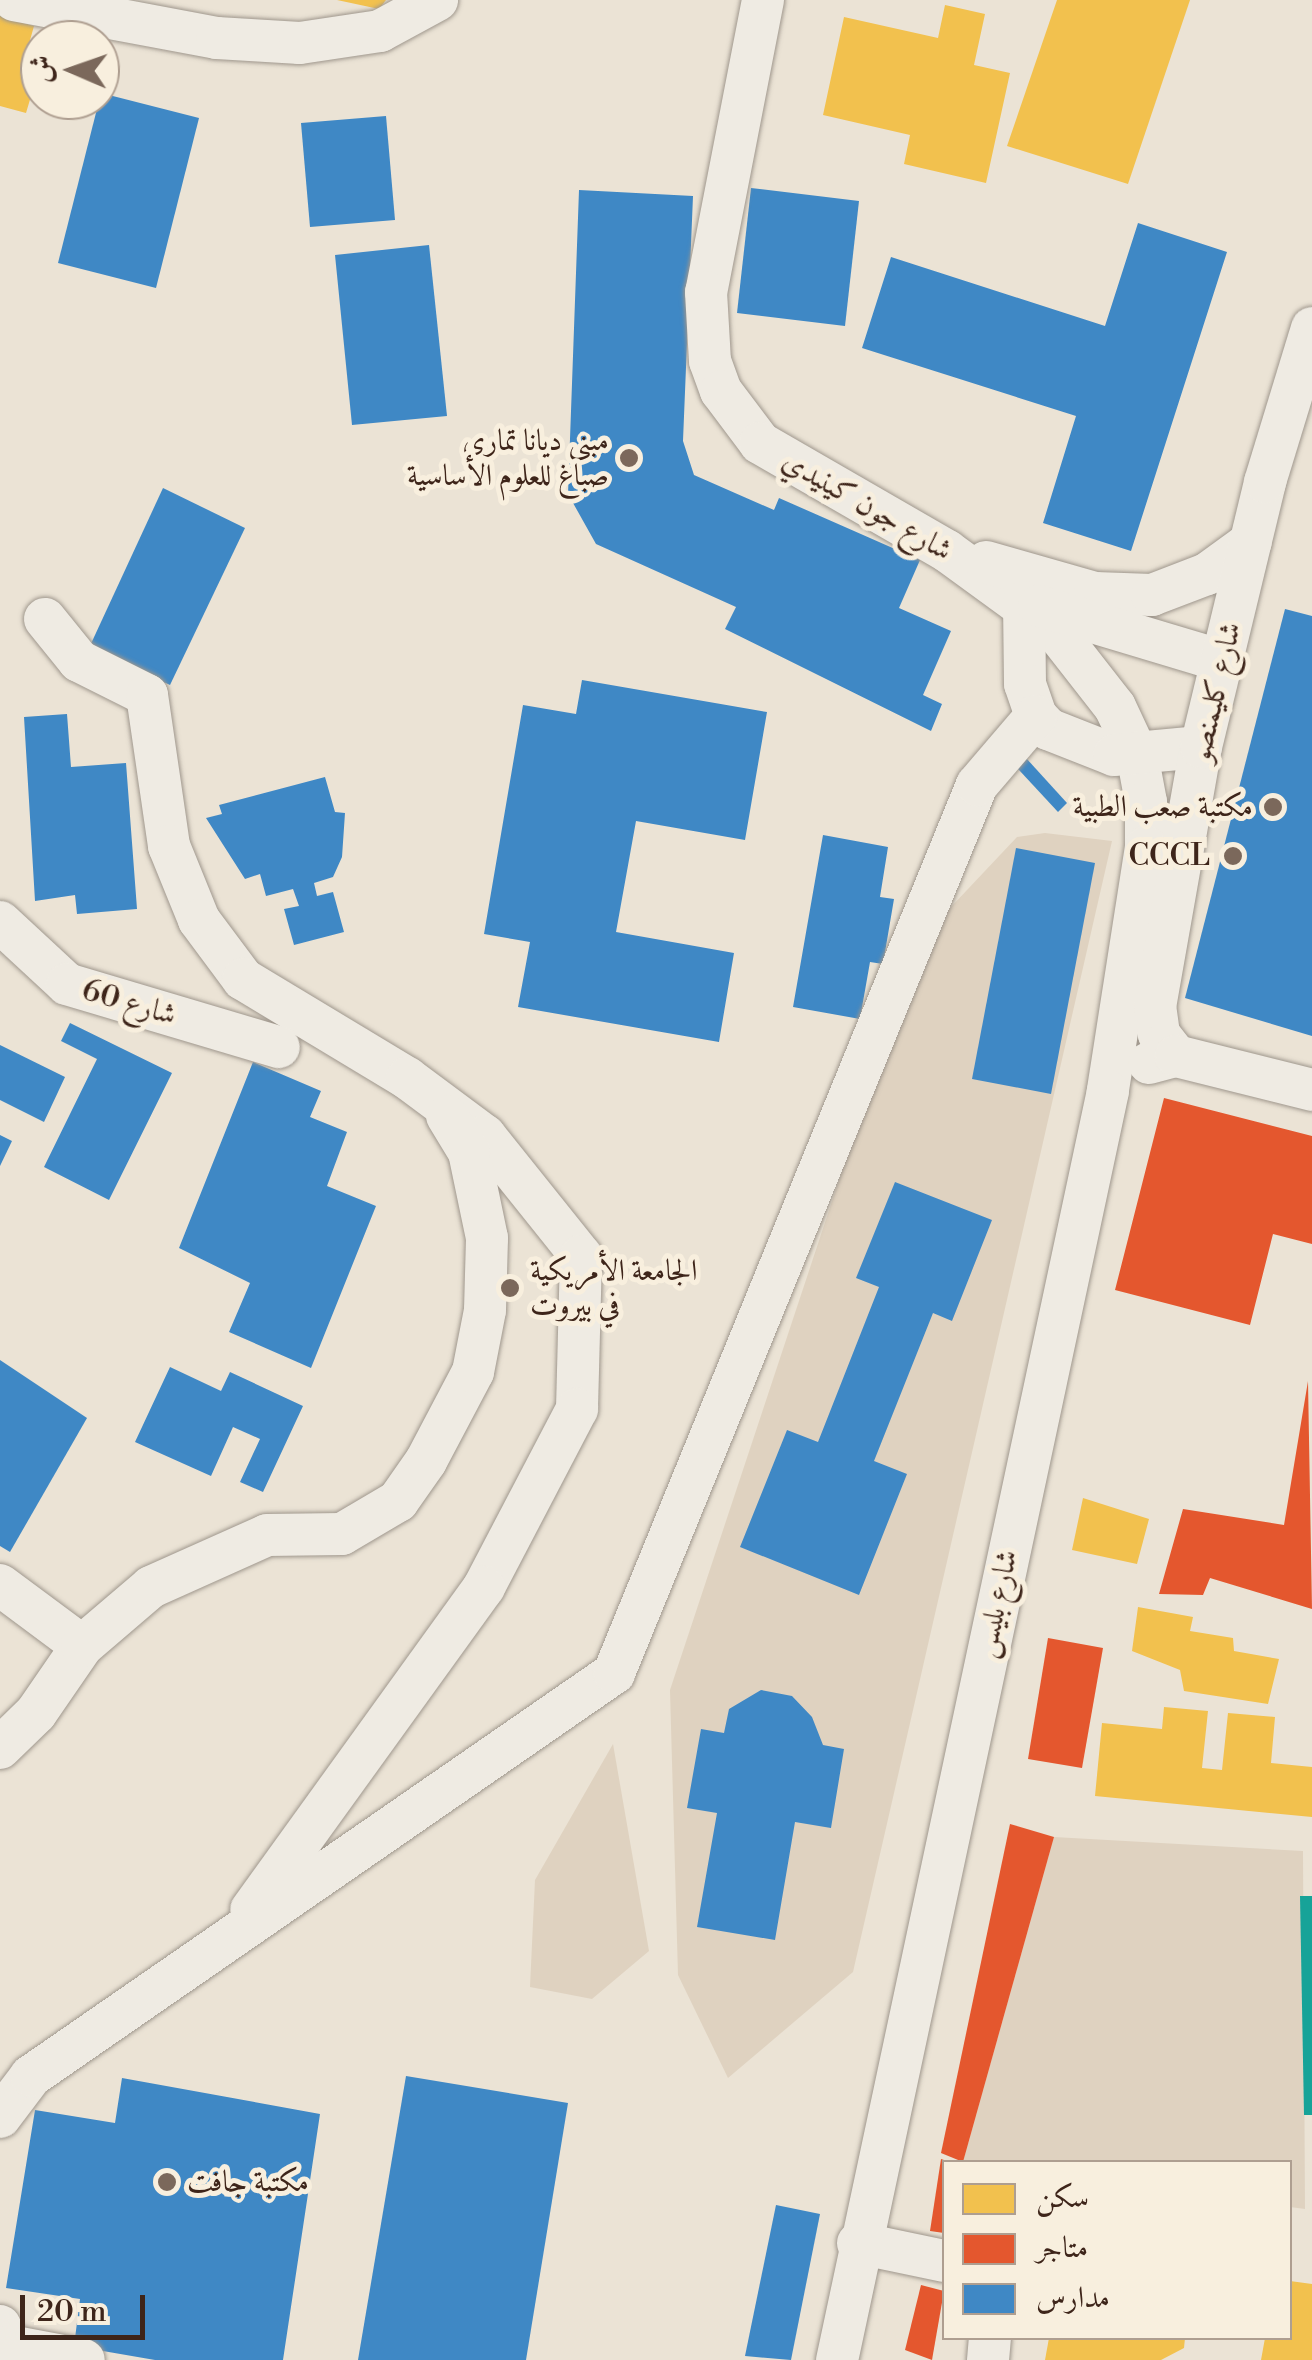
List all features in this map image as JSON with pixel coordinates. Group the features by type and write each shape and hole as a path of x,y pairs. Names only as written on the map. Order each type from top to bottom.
{"street":[{"path":"14,0 221,19 300,43 380,31 436,1"},
{"name":"شارع جون كينيدي","path":"763,0 706,292 710,361 721,391 760,443 947,552 1024,602 1087,666 1137,754 1146,847"},
{"name":"شارع كليمنصو","path":"1176,1056 1159,1034 1154,1007 1202,747 1250,542 1312,328"},
{"path":"947,552 1124,597 1180,588 1250,542"},
{"path":"1202,747 1137,754 1087,750 1036,716 1025,684 1024,602 1222,661"},
{"path":"45,619 79,661 147,695 149,746 169,846 199,920 243,979 408,1078 442,1108 485,1136 580,1256 577,1410 484,1587 234,1936"},
{"path":"0,2116 31,2076 614,1673 977,785 1036,716"},
{"name":"شارع بليس","path":"838,2360 858,2243 1108,1092 1146,847"},
{"name":"شارع 60","path":"0,922 68,984 279,1047"},
{"path":"1108,1092 1138,1068 1176,1056 1312,1090"},
{"path":"0,1748 36,1713 82,1646 151,1587 268,1535 342,1534 398,1501 426,1461 474,1372 485,1310 487,1238 473,1169 442,1108"},
{"path":"0,1585 82,1646"},
{"path":"858,2243 942,2260"},
{"path":"0,2326 9,2346 84,2360"}],"shaded area":[{"path":"1045,833 1112,841 853,1972 728,2078 678,1975 670,1690 918,942 1017,837"},
{"path":"613,1744 649,1951 592,1999 530,1987 535,1880"},
{"path":"1054,1837 1303,1851 1305,2209 1292,2207 1292,2160 964,2160"}],"building: سكن":[{"path":"337,0 386,0 379,9"},
{"path":"1057,0 1190,0 1128,184 1007,146"},
{"path":"945,5 985,14 974,65 1010,73 986,183 904,164 910,135 823,115 844,17 938,38"},
{"path":"0,16 20,22 20,111 0,106"},
{"path":"1083,1498 1149,1519 1137,1564 1072,1550"},
{"path":"1138,1607 1193,1617 1190,1631 1233,1638 1234,1651 1279,1659 1268,1704 1184,1691 1180,1670 1132,1651"},
{"path":"1164,1707 1208,1711 1202,1768 1222,1770 1228,1713 1275,1717 1271,1763 1312,1767 1312,1817 1095,1796 1102,1723 1162,1729"},
{"path":"1292,2281 1312,2284 1312,2360 1261,2360 1265,2340 1292,2340"},
{"path":"1049,2340 1185,2340 1184,2348 1161,2360 1045,2360"}],"building: متاجر":[{"path":"1164,1098 1312,1136 1312,1244 1273,1234 1250,1325 1115,1290"},
{"path":"1308,1381 1312,1609 1210,1578 1203,1595 1159,1594 1183,1509 1284,1525"},
{"path":"1048,1638 1103,1648 1082,1768 1028,1759"},
{"path":"1010,1824 1054,1837 964,2160 941,2153"},
{"path":"941,2159 942,2233 930,2231"},
{"path":"921,2285 942,2290 932,2360 905,2350"}],"building: مدارس":[{"path":"120,98 199,118 156,288 58,263 94,120 120,120"},
{"path":"386,116 395,220 310,227 301,123"},
{"path":"751,188 859,201 845,326 737,313"},
{"name":"مبنى ديانا تماري صباغ للعلوم الأساسية","path":"579,190 693,196 683,441 694,475 774,510 779,498 920,560 899,608 951,631 923,695 942,704 931,731 725,629 736,607 596,544 568,494"},
{"path":"1138,223 1227,252 1131,551 1043,523 1076,416 862,348 891,257 1105,326"},
{"path":"429,245 447,416 352,425 335,255"},
{"path":"163,488 245,528 170,685 89,648"},
{"name":"مكتبة صعب الطبية","path":"1285,609 1312,616 1312,1036 1185,998"},
{"path":"582,680 767,712 745,840 636,821 616,932 734,953 719,1042 518,1007 530,942 484,934 523,705 576,714"},
{"path":"67,714 71,767 126,763 137,909 77,914 75,895 35,901 24,717"},
{"path":"1016,747 1067,803 1058,812 1006,756"},
{"path":"325,777 335,812 345,813 342,857 333,877 314,883 317,896 333,892 344,932 294,945 284,909 299,906 293,889 266,896 260,874 245,879 206,818 222,814 219,805"},
{"path":"823,835 888,847 880,897 894,899 883,964 870,962 860,1019 793,1007"},
{"path":"1016,848 1095,863 1051,1094 972,1079"},
{"path":"70,1023 172,1073 109,1200 44,1167 97,1059 61,1041"},
{"path":"0,1045 65,1077 44,1122 0,1100"},
{"path":"253,1062 321,1091 310,1117 347,1132 327,1186 376,1206 311,1368 229,1332 250,1283 179,1248"},
{"path":"0,1135 12,1141 0,1166"},
{"path":"895,1182 992,1220 952,1321 933,1313 874,1461 907,1474 859,1595 740,1547 787,1430 818,1442 879,1287 856,1278"},
{"path":"0,1360 87,1418 10,1552 0,1546"},
{"path":"170,1367 221,1391 230,1372 303,1406 263,1492 240,1482 260,1439 233,1427 211,1476 135,1442"},
{"path":"761,1690 792,1696 812,1717 823,1745 844,1749 831,1828 795,1822 775,1940 697,1927 717,1813 687,1808 701,1729 724,1733 729,1709"},
{"path":"406,2076 568,2103 526,2360 358,2360"},
{"name":"مكتبة جافت","path":"122,2078 320,2114 283,2360 155,2360 74,2346 80,2299 6,2288 35,2110 115,2123"},
{"path":"776,2205 820,2214 791,2360 745,2356"}],"building: مرافق عامة":[{"path":"1300,1896 1312,1896 1312,2115 1304,2115"}],"place":[{"name":"مبنى ديانا تماري صباغ للعلوم الأساسية","path":"629,458"},
{"name":"مكتبة صعب الطبية","path":"1273,807"},
{"name":"CCCL","path":"1233,856"},
{"name":"الجامعة الأمريكية في بيروت","path":"510,1288"},
{"name":"مكتبة جافت","path":"167,2182"}]}
